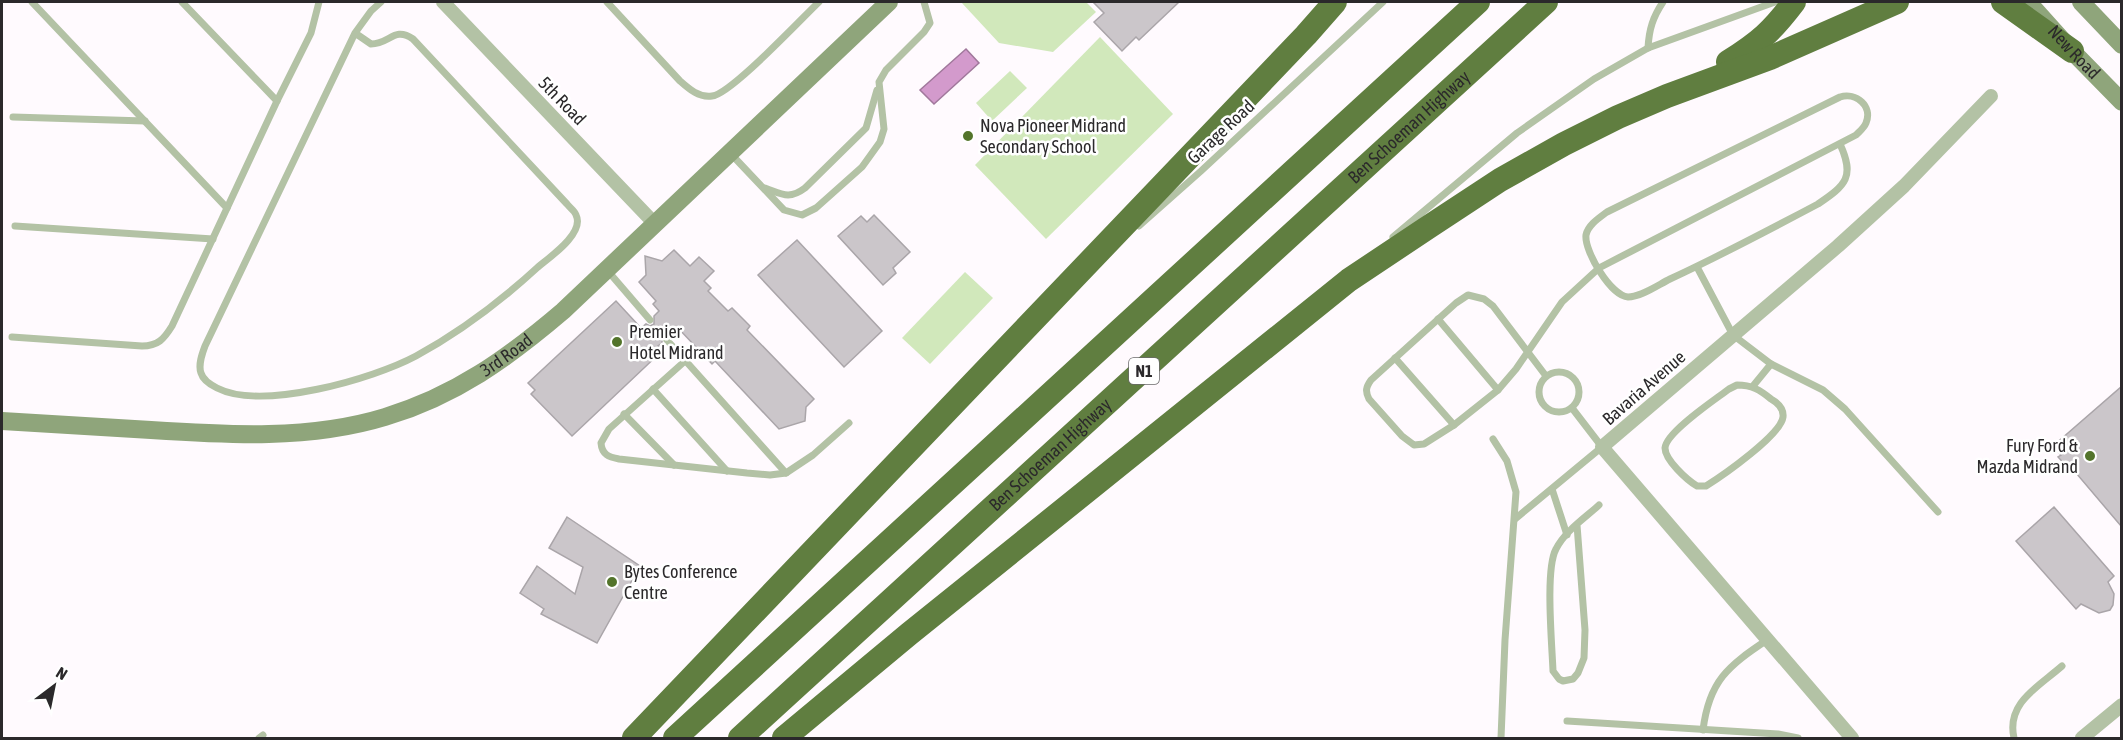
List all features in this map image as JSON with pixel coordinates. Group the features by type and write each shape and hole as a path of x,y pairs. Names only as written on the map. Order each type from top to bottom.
{"highway":[{"path":"634,738 1335,2"},
{"name":"N1","path":"675,738 1478,2"},
{"name":"Ben Schoeman Highway","path":"740,738 1546,2"},
{"path":"784,738 909,634 1350,280 1500,180 1564,144 1667,96 1750,49 1774,28 1794,2"},
{"path":"1667,96 1770,58 1897,2"},
{"path":"2003,2 2072,51"}],"street":[{"name":"5th Road","path":"443,2 655,225"},
{"name":"3rd Road","path":"2,421 255,434 333,429 372,420 425,402 479,375 522,346 607,270 889,2"},
{"name":"New Road","path":"2028,2 2121,102"},
{"path":"2081,2 2121,45"},
{"name":"Bavaria Avenue","path":"1852,738 1602,447 1904,186 1991,96"},
{"path":"2082,738 2121,705"}],"lane":[{"path":"32,2 227,208"},
{"path":"182,2 277,100"},
{"path":"12,337 142,346 156,345 162,340 172,326 277,100 311,33 320,2"},
{"path":"355,33 371,44 381,43 399,33 406,34 413,39 567,204 576,215 578,225 572,237 520,284 459,331 414,357 362,377 319,389 278,395 238,395 225,392 201,374 200,366 205,346 355,33 371,11 381,2"},
{"path":"607,2 680,81 703,96 714,97 732,85 819,2"},
{"path":"762,187 785,195 795,195 866,128 871,118 879,82 886,70 930,23 924,2"},
{"name":"Garage Road","path":"1133,231 1209,164 1383,2"},
{"path":"1648,48 1649,31 1654,15 1663,2"},
{"path":"1389,241 1517,134 1594,79 1648,48 1775,2"},
{"path":"730,153 784,210 802,215 816,208 862,167 880,142 884,129 879,82"},
{"path":"1546,376 1528,352 1493,306 1476,295 1464,297 1438,319 1395,358 1367,387 1366,393 1402,436 1418,446 1454,425 1498,390 1528,352 1562,302 1599,268 1856,135 1866,123 1868,116 1866,108 1861,100 1851,95 1840,97 1607,212 1590,227 1586,237 1587,244 1599,268 1614,291 1626,297 1634,296 1697,267 1835,193 1848,174 1847,159 1840,144"},
{"path":"13,117 145,121"},
{"path":"15,226 213,239"},
{"path":"1074,278 1125,238"},
{"path":"1350,280 1376,252"},
{"path":"1697,267 1733,335 1772,364 1823,390 1845,409 1938,512"},
{"path":"607,270 650,320"},
{"path":"1438,319 1498,390"},
{"path":"666,339 786,473"},
{"path":"1395,358 1454,425"},
{"path":"684,361 609,429 601,444 608,457 770,475 786,473 813,455 849,423"},
{"path":"1753,386 1772,364"},
{"path":"1560,371 1573,376 1578,382 1580,396 1572,408 1559,412 1546,407 1539,395 1542,381 1546,376 1560,371"},
{"path":"1737,385 1753,386 1779,404 1784,415 1781,424 1769,438 1716,479 1706,486 1697,486 1684,476 1668,457 1665,450 1666,444 1677,430 1729,388 1737,385"},
{"path":"653,389 727,471"},
{"path":"1515,519 1602,447 1572,408"},
{"path":"624,414 674,465"},
{"path":"1493,439 1507,461 1516,492 1505,640 1501,738"},
{"path":"1552,489 1567,534"},
{"path":"1577,525 1585,630 1584,658 1573,679 1563,681 1553,671 1552,558 1556,548 1567,534 1599,505"},
{"path":"1703,730 1706,708 1712,691 1720,679 1740,658 1767,640"},
{"path":"2014,738 2012,725 2018,706 2062,666"},
{"path":"1567,722 1778,734 1798,738"}],"green space":[{"path":"961,2 1086,2 1096,12 1053,52 999,43"},
{"path":"1100,37 1173,114 1046,239 975,165"},
{"path":"1010,71 1027,88 992,121 976,103"},
{"path":"965,272 993,298 930,364 902,338"}],"shaded area":[{"path":"966,49 979,63 934,104 920,90"}],"building":[{"path":"1093,2 1179,2 1139,40 1136,37 1122,51 1094,22 1104,13"},
{"path":"874,215 910,252 893,268 896,273 883,285 838,236 861,216 867,222"},
{"path":"797,240 882,331 844,367 758,275"},
{"name":"Premier Hotel Midrand","path":"674,250 690,266 699,257 714,271 704,281 711,288 708,291 728,311 732,308 750,326 747,330 814,399 806,407 805,421 779,429 715,361 712,364 678,328 670,335 665,333 662,335 662,343 658,346 662,351 572,436 531,394 535,390 528,383 616,301 641,328 646,324 650,326 654,324 654,316 659,311 653,304 656,301 639,282 646,275 645,256 662,261"},
{"name":"Fury Ford & Mazda Midrand","path":"2121,387 2121,526 2071,467 2069,469 2058,457 2061,455 2053,446"},
{"path":"2054,507 2114,576 2108,582 2114,594 2110,610 2099,613 2081,604 2076,609 2016,541"},
{"name":"Bytes Conference Centre","path":"567,517 640,566 597,643 541,614 544,609 520,593 537,566 575,594 583,567 549,548"}],"place":[{"name":"Nova Pioneer Midrand Secondary School","path":"968,136"},
{"name":"Premier Hotel Midrand","path":"617,342"},
{"name":"Fury Ford & Mazda Midrand","path":"2090,456"},
{"name":"Bytes Conference Centre","path":"612,582"}]}
